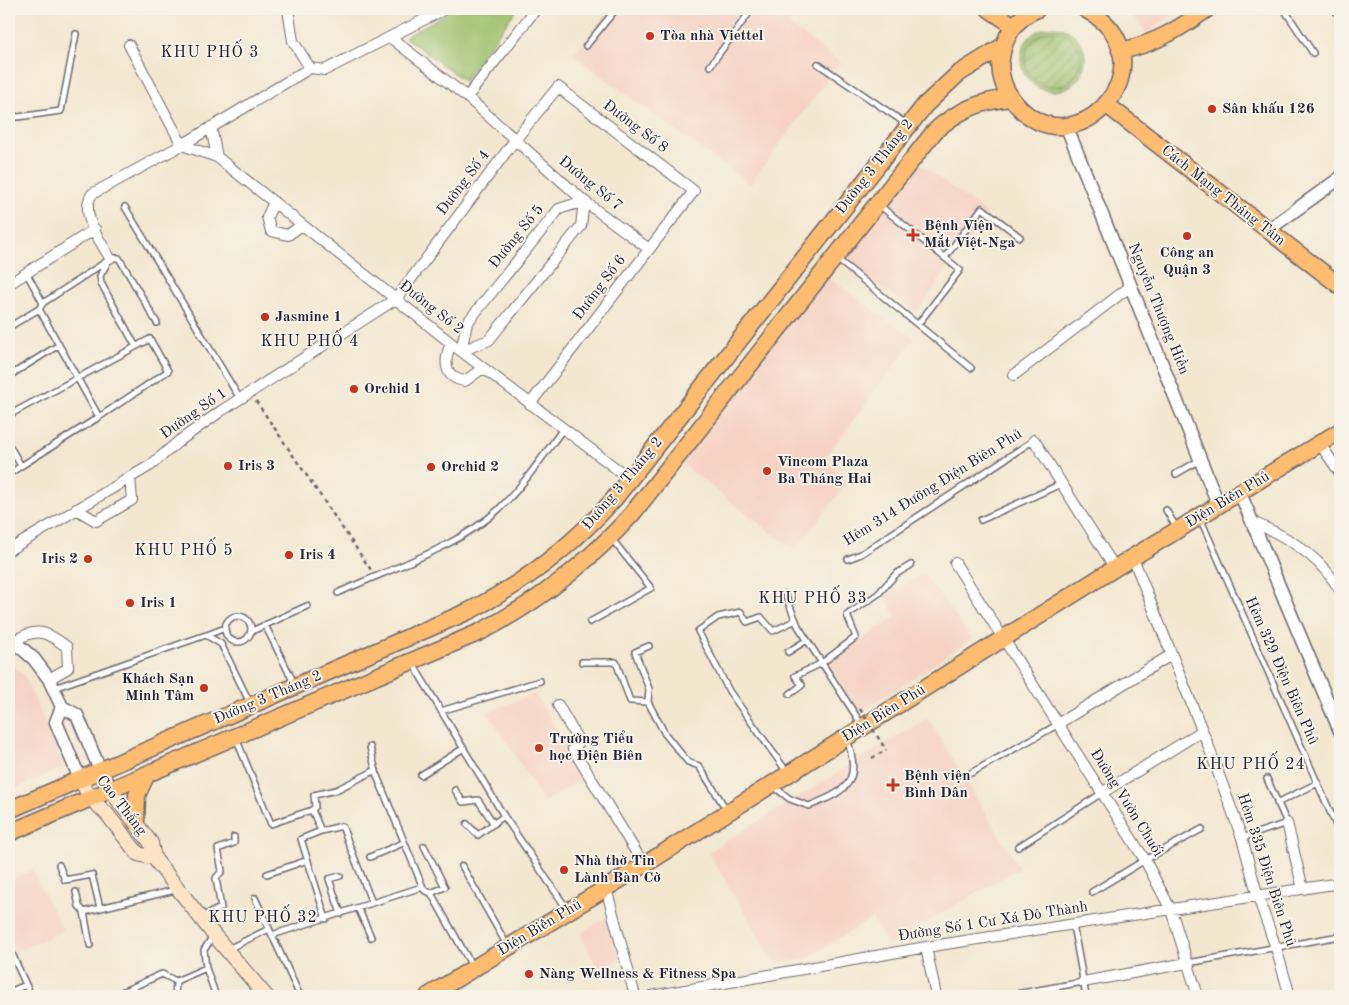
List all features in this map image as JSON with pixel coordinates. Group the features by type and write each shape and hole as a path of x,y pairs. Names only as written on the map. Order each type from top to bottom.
{"main road":[{"path":"989,9 1014,26"},
{"path":"1035,9 1014,26 1003,46 1000,64 1002,82 1010,98 1021,110 1035,119 1050,124 1066,125 1088,119 1107,105 1118,87 1121,76 1120,51 1108,26 1085,9"},
{"path":"1120,51 1165,37 1207,9"},
{"name":"Đường 3 Tháng 2","path":"9,810 470,611 510,589 565,548 599,516 630,479 908,125 946,84 1003,46"},
{"name":"Đường 3 Tháng 2","path":"9,833 480,632 522,609 562,581 611,537 632,514 926,140 942,124 973,106 1010,98"},
{"name":"Cách Mạng Tháng Tám","path":"1107,105 1340,286"},
{"name":"Điện Biên Phủ","path":"428,996 569,911 847,738 1115,568 1340,431"},
{"name":"Cao Thắng","path":"100,770 110,791 151,843 154,858 214,935 266,996"},
{"path":"136,822 136,795 146,776"},
{"name":"Cao Thắng","path":"80,778 91,799 107,814 138,854 154,858"}],"street":[{"path":"288,9 293,41 310,68"},
{"path":"110,258 87,213 86,203 92,194 182,145 310,68 325,70 445,9"},
{"path":"467,97 536,9"},
{"name":"Đường Số 7","path":"391,38 467,97 584,201 649,249"},
{"path":"129,46 182,145"},
{"name":"Đường Số 4","path":"396,300 515,140 558,87"},
{"name":"Đường Số 8","path":"558,87 694,191"},
{"name":"Nguyễn Thượng Hiền","path":"1066,125 1219,506"},
{"path":"211,127 217,157"},
{"name":"Đường Số 2","path":"182,145 217,157 451,344 630,479"},
{"path":"1268,230 1340,178"},
{"name":"Đường Số 6","path":"530,404 694,191"},
{"path":"461,351 489,340 581,226 584,201"},
{"name":"Đường Số 5","path":"461,351 467,323 559,209 584,201"},
{"path":"274,202 267,217 270,231 288,235 302,225"},
{"path":"9,284 95,229"},
{"path":"1014,375 1131,286"},
{"name":"Đường Số 1","path":"9,550 151,465 179,441 240,399 396,300"},
{"path":"451,344 446,361 446,370 451,375 458,380 466,381 483,368"},
{"name":"Hẻm 314 Đường Điện Biên Phủ","path":"1034,440 1115,568"},
{"path":"1320,444 1340,473"},
{"path":"76,510 96,521 132,500 130,477"},
{"path":"1240,493 1340,731"},
{"path":"1252,522 1275,531 1297,545 1318,562 1332,577 1340,590"},
{"name":"Hẻm 335 Điện Biên Phủ","path":"1132,558 1202,731 1242,838 1258,897 1290,996"},
{"name":"Đường Vườn Chuối","path":"955,563 1145,860 1171,910 1198,996"},
{"path":"11,639 30,631 51,636 67,647 68,668 51,683"},
{"name":"Cao Thắng","path":"11,639 34,659 51,683 62,707 77,715 100,770"},
{"path":"1059,723 1171,655"},
{"path":"558,705 579,742 573,749 644,864"},
{"name":"Cao Thắng","path":"62,707 56,722 80,778"},
{"path":"1102,792 1202,731"},
{"path":"1287,823 1303,889"},
{"name":"Ðường Số 1 Cư Xá Đô Thành","path":"652,996 926,947 1340,883"},
{"path":"606,888 635,996"},
{"path":"926,947 936,996"},
{"path":"1083,982 1187,963"}],"lane":[{"path":"586,46 616,9"},
{"path":"710,66 752,9"},
{"path":"1284,9 1314,53"},
{"path":"1334,9 1340,17"},
{"path":"9,115 18,116 60,111 76,34"},
{"path":"818,64 908,125"},
{"path":"877,203 946,256 960,270 918,324"},
{"path":"125,207 240,399"},
{"path":"946,256 982,208 1020,237"},
{"path":"834,257 971,368"},
{"path":"110,258 100,276 101,283 136,345"},
{"path":"9,327 39,309 42,303 110,258 120,258 157,323"},
{"path":"27,274 42,303"},
{"path":"39,309 99,417"},
{"path":"9,415 150,339 168,371 9,474"},
{"path":"9,376 59,345"},
{"path":"338,593 446,546 498,510 527,477 562,429"},
{"name":"Hẻm 314 Đường Điện Biên Phủ","path":"848,559 861,554 1034,440"},
{"path":"9,445 21,466"},
{"path":"1176,474 1200,460"},
{"path":"981,520 1062,484"},
{"path":"1166,510 1178,530"},
{"name":"Hẻm 329 Ðiện Biên Phủ","path":"1200,517 1340,834"},
{"path":"590,622 650,588 611,537"},
{"path":"790,694 802,685 795,676 822,662 856,637 847,615 878,594 896,574 911,565"},
{"path":"785,594 796,620 864,727"},
{"path":"252,631 249,621 237,615 229,619 225,628 229,638 236,642 245,640 252,631 307,606"},
{"path":"788,774 729,691 698,631 718,617 741,612 747,622 761,617 773,631 796,620"},
{"path":"265,625 296,686"},
{"path":"51,683 225,628"},
{"path":"206,635 221,644 251,705"},
{"path":"788,652 808,640"},
{"path":"650,646 634,652 649,690 648,702 665,734 688,762 699,766 728,812"},
{"path":"412,662 504,816 569,911"},
{"path":"582,662 616,662 630,701 648,702"},
{"path":"442,711 540,681"},
{"path":"971,773 1059,723"},
{"path":"236,737 271,824 312,810 315,807 314,795 336,790 376,770"},
{"path":"771,785 790,799 809,806 833,796 850,783 855,760 847,738"},
{"path":"370,747 376,770 403,843 422,887 431,893 473,969"},
{"path":"422,776 464,748"},
{"path":"1242,838 1287,823 1267,779"},
{"path":"1278,803 1318,783"},
{"path":"455,790 463,802 478,800 494,824"},
{"path":"1018,847 1102,792"},
{"path":"312,810 321,832"},
{"path":"467,824 478,836 504,816"},
{"path":"326,919 301,839 321,832 342,826 372,903"},
{"path":"1092,892 1202,829"},
{"path":"200,917 221,908 216,878 222,871 218,849 234,843 234,837"},
{"path":"370,858 403,843"},
{"path":"424,846 445,887 431,893"},
{"path":"267,874 308,860"},
{"path":"59,865 65,880 92,875 100,908"},
{"path":"462,866 508,948"},
{"path":"340,876 329,879 341,914"},
{"path":"272,935 422,887"},
{"path":"84,912 178,889"},
{"path":"76,892 84,912 90,945"},
{"path":"255,898 300,996"},
{"path":"358,908 371,937"},
{"path":"1073,925 1086,996"},
{"path":"227,950 269,929"},
{"path":"214,935 204,950 206,968 216,996"},
{"path":"1187,963 1340,936"},
{"path":"9,947 31,996"},
{"path":"113,996 162,974 176,981 206,968"},
{"path":"175,996 176,981"},
{"path":"1005,996 1083,982"},
{"path":"9,992 26,985"},
{"path":"1327,996 1340,994"}],"path":[{"path":"250,393 375,576"},
{"path":"860,709 886,750 872,758"}],"shaded area":[{"path":"609,9 801,9 789,25 840,62 750,185 573,55"},
{"path":"1127,9 1180,9 1147,33"},
{"name":"Bệnh Viện Mắt Việt-Nga","path":"914,159 987,214 917,312 836,256"},
{"path":"823,274 915,339 824,459 848,482 795,551 678,461"},
{"path":"924,574 972,639 859,713 827,662 896,617 884,596"},
{"path":"9,662 24,675 64,767 9,791"},
{"name":"Trường Tiểu học Điện Biên","path":"535,694 585,777 544,802 488,712"},
{"name":"Bệnh viện Bình Dân","path":"928,718 1019,868 888,945 872,918 804,960 775,963 708,852"},
{"path":"32,870 63,931 15,952 9,938 9,881"},
{"path":"608,916 623,956 599,970 580,934"}],"green space":[{"path":"454,9 517,9 464,81 405,37"},
{"path":"1053,27 1071,33 1079,41 1085,59 1079,77 1071,85 1053,91 1035,85 1027,77 1021,59 1027,41 1035,33"},
{"path":"1048,31 1058,31 1073,39 1079,48 1081,59 1079,70 1073,79 1058,87 1048,87 1037,82 1030,75 1025,64 1025,54 1030,43 1037,36"}],"place":[{"name":"Tòa nhà Viettel","path":"650,36"},
{"name":"Sân khấu 126","path":"1212,109"},
{"name":"Bệnh Viện Mắt Việt-Nga","path":"913,235"},
{"name":"Công an Quận 3","path":"1187,236"},
{"name":"Jasmine 1","path":"265,317"},
{"name":"Orchid 1","path":"354,389"},
{"name":"Iris 3","path":"228,466"},
{"name":"Orchid 2","path":"431,467"},
{"name":"Vincom Plaza Ba Tháng Hai","path":"767,471"},
{"name":"Iris 4","path":"289,555"},
{"name":"Iris 2","path":"88,559"},
{"name":"Iris 1","path":"130,603"},
{"name":"Khách Sạn Minh Tâm","path":"204,688"},
{"name":"Trường Tiểu học Điện Biên","path":"539,748"},
{"name":"Bệnh viện Bình Dân","path":"893,785"},
{"name":"Nhà thờ Tin Lành Bàn Cờ","path":"564,870"},
{"name":"Nàng Wellness & Fitness Spa","path":"529,974"}],"district":[{"name":"KHU PHỐ 3","path":"210,53"},
{"name":"KHU PHỐ 4","path":"310,342"},
{"name":"KHU PHỐ 5","path":"184,551"},
{"name":"KHU PHỐ 33","path":"813,599"},
{"name":"KHU PHỐ 24","path":"1251,765"},
{"name":"KHU PHỐ 32","path":"263,918"}]}
